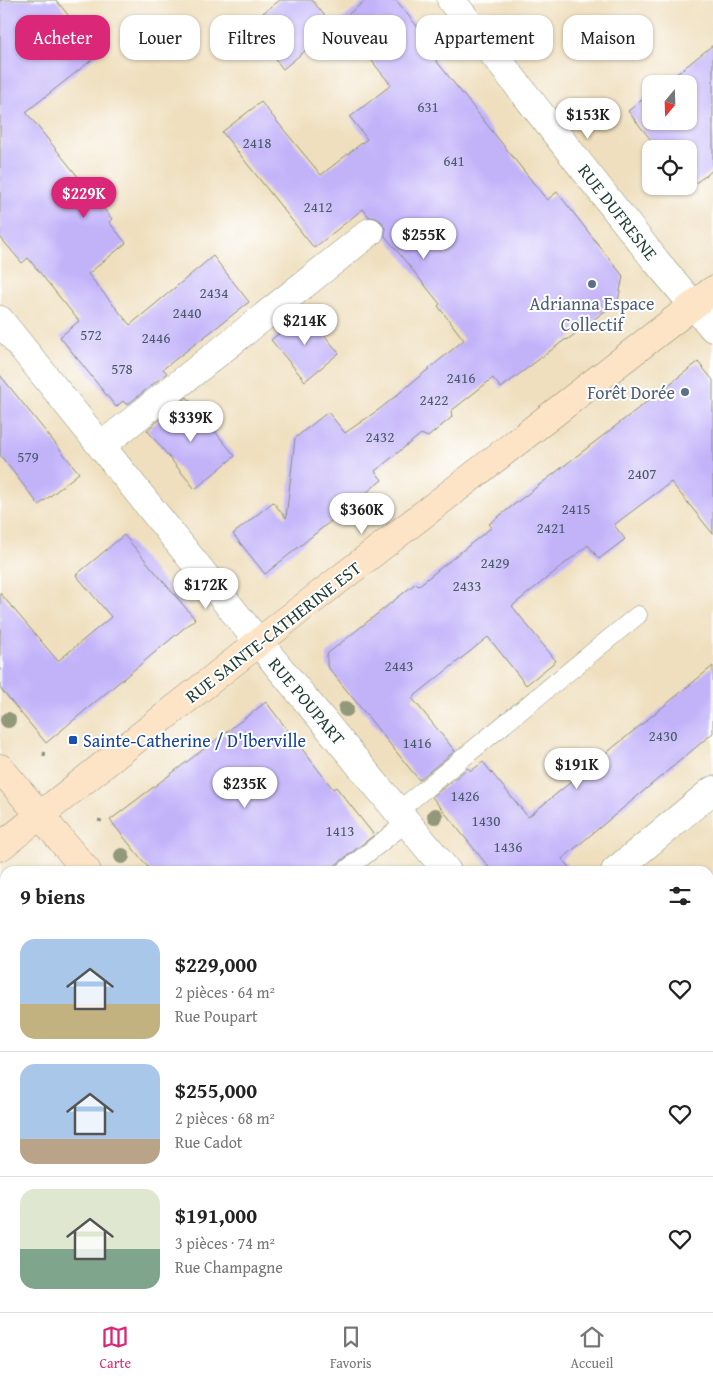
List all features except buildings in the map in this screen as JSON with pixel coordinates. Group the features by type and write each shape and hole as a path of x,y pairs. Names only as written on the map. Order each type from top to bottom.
{"street":[{"name":"RUE DUFRESNE","path":"451,0 656,261 704,297 713,328"},
{"path":"101,446 370,232"},
{"name":"RUE SAINTE-CATHERINE EST","path":"0,847 704,297"},
{"name":"RUE POUPART","path":"0,320 259,643 443,866"},
{"path":"0,768 83,866"},
{"path":"631,866 713,790"}],"lane":[{"path":"350,866 403,816 638,615"}],"path":[{"path":"44,756 45,749"},
{"path":"98,820 105,822"}],"place":[{"name":"Adrianna Espace Collectif","path":"592,284"},
{"name":"Forêt Dorée","path":"685,392"},
{"name":"Sainte-Catherine / D'Iberville","path":"73,740"}]}
